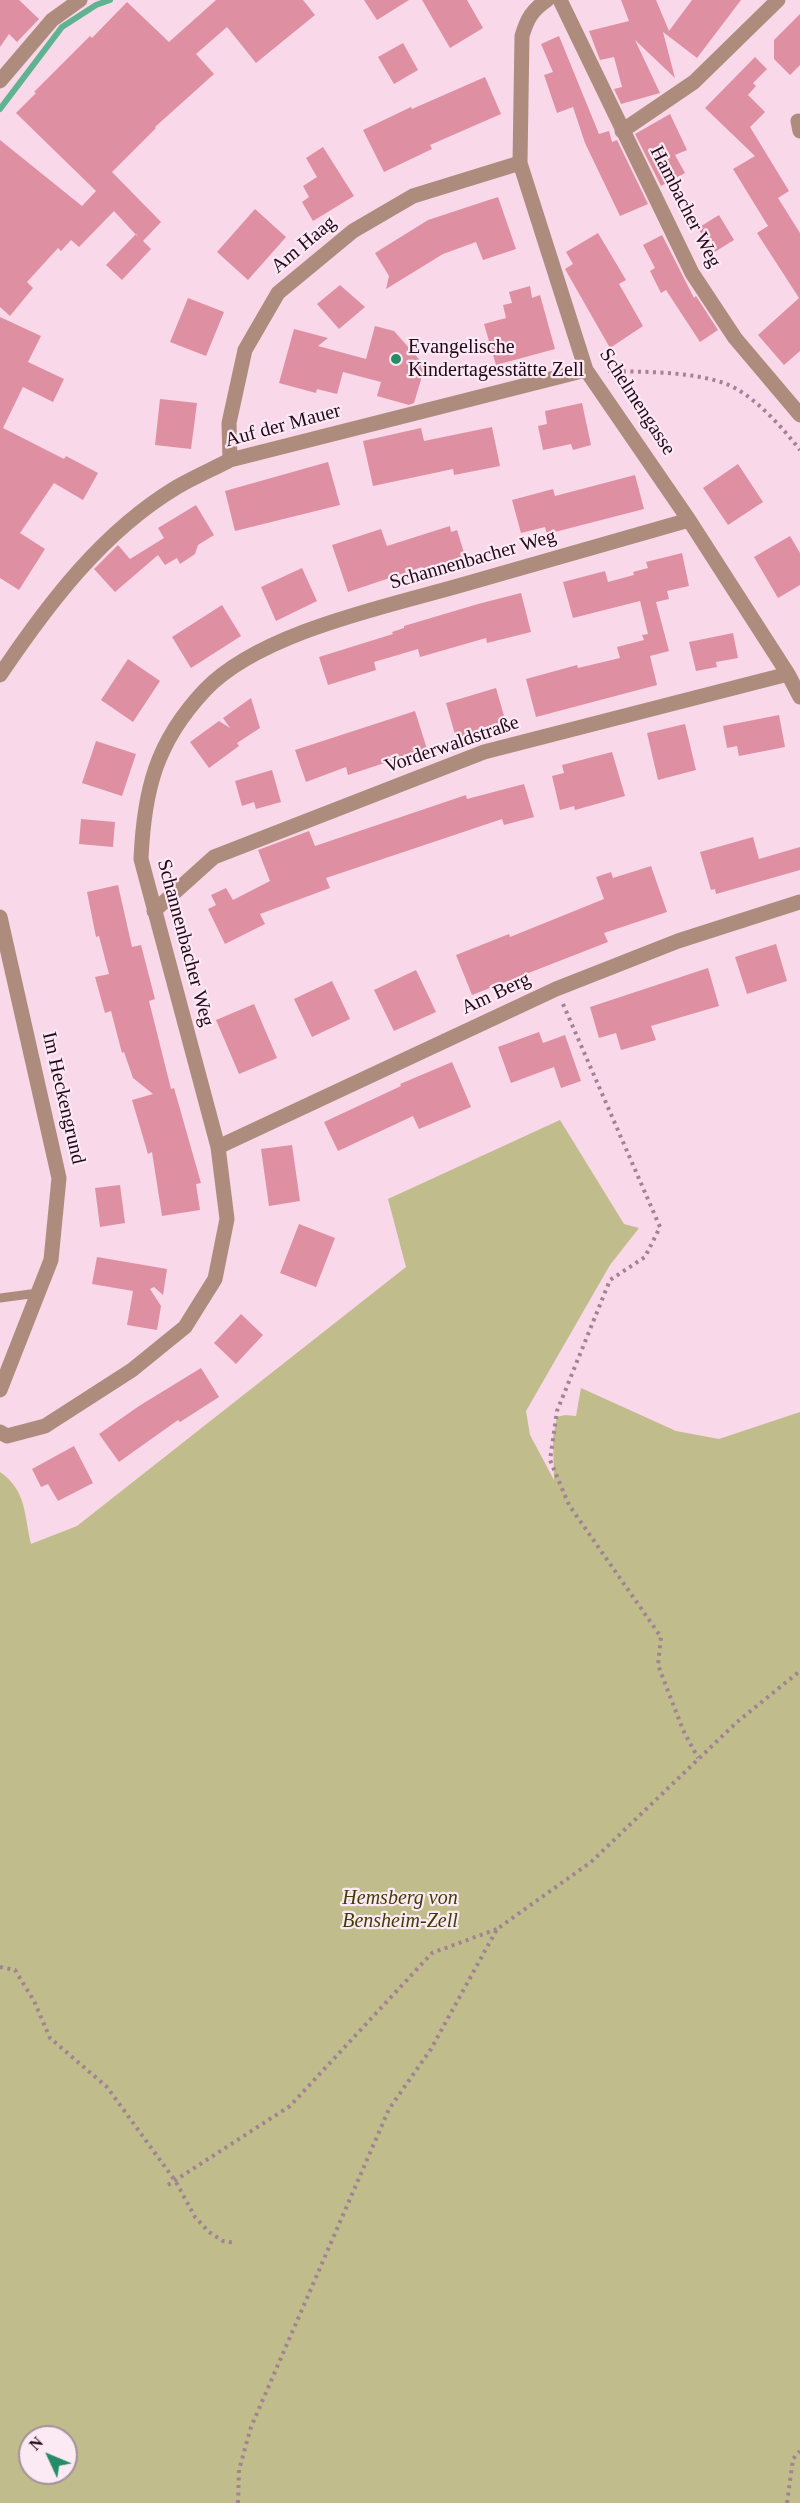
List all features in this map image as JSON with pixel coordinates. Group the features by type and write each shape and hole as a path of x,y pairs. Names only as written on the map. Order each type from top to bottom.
{"street":[{"path":"0,81 52,20 80,0"},
{"name":"Schelmengasse","path":"547,0 534,8 526,20 522,36 520,163 586,370 689,520 788,674 800,697"},
{"name":"Hambacher Weg","path":"560,0 692,273 735,338 799,411"},
{"path":"622,131 694,82 778,0"},
{"name":"Am Haag","path":"230,460 229,423 245,350 278,293 353,231 413,196 520,163"},
{"name":"Auf der Mauer","path":"0,675 36,621 84,565 134,517 177,487 230,460 586,370"},
{"name":"Schannenbacher Weg","path":"0,1432 6,1436 45,1426 132,1370 185,1327 215,1279 227,1219 218,1147 141,859 142,820 152,778 162,749 181,720 206,689 245,659 320,626 689,520"},
{"name":"Vorderwaldstraße","path":"154,911 214,857 484,752 788,674"},
{"name":"Am Berg","path":"218,1147 556,990 678,941 800,902"},
{"name":"Im Heckengrund","path":"0,917 60,1178 51,1260 0,1390"}],"lane":[{"path":"0,1298 38,1293"}],"path":[{"path":"586,370 677,374 725,383 748,397 783,428 800,450"},
{"path":"556,990 660,1227 645,1257 610,1280 557,1411 550,1460 569,1505 661,1637 658,1665 683,1730 698,1758"},
{"path":"168,2186 290,2106 432,1953 497,1929 591,1862 737,1722 800,1671"},
{"path":"238,2503 239,2470 251,2427 389,2109 430,2049 497,1929"},
{"path":"0,1967 15,1970 34,2001 50,2038 107,2087 176,2182 195,2217 209,2232 222,2241 236,2243"},
{"path":"787,2503 793,2459 800,2451"}],"green space":[{"name":"Hemsberg von Bensheim-Zell","path":"560,1120 624,1224 639,1228 610,1265 526,1411 530,1435 554,1480 553,1438 557,1417 576,1416 581,1388 676,1431 719,1439 800,1412 800,2503 0,2503 0,1472 9,1479 20,1495 31,1544 77,1526 406,1267 388,1199"}],"building":[{"path":"0,0 19,0 39,19 17,42 9,34 0,47"},
{"path":"216,0 303,0 315,15 256,63 227,27 196,54 214,74 155,127 112,172 161,222 143,241 151,249 122,280 106,265 136,234 114,211 79,247 71,240 61,251 58,248 27,282 33,288 10,316 0,307 0,140 82,206 96,191 16,113 90,36 92,38 127,2 169,42"},
{"path":"364,0 409,0 377,20"},
{"path":"422,0 467,0 483,28 450,48"},
{"path":"621,0 656,0 669,31 692,0 741,0 697,58 663,32 675,78 635,40 660,93 621,104 614,89 622,87 614,57 600,60 589,31 629,21"},
{"path":"800,14 800,65 790,75 774,59 774,40"},
{"path":"559,36 599,134 609,131 612,142 617,140 648,204 620,216 585,143 573,107 557,113 544,75 553,72 541,44"},
{"path":"403,43 418,70 394,84 378,57"},
{"path":"755,57 767,69 753,83 756,86 748,95 765,112 750,127 789,191 778,198 800,233 800,351 784,365 758,335 799,298 757,233 768,226 733,169 755,156 705,108"},
{"path":"485,77 501,114 430,145 432,149 384,172 363,130 411,107 412,109"},
{"path":"670,114 687,150 675,155 685,173 661,186 635,134"},
{"path":"323,147 354,196 313,221 302,202 309,197 303,186 317,177 306,158"},
{"path":"498,197 516,249 483,260 476,242 443,254 386,289 389,276 375,253 428,220"},
{"path":"255,209 286,237 248,280 217,252"},
{"path":"719,215 734,240 713,253 698,228"},
{"path":"598,233 626,280 619,284 643,326 610,348 565,269 573,264 566,252"},
{"path":"662,235 694,298 696,296 718,330 700,342 666,290 661,293 650,271 655,268 643,245"},
{"path":"340,285 365,307 339,329 317,304"},
{"path":"530,286 532,298 540,295 555,349 496,365 484,324 506,318 503,305 512,303 509,292"},
{"path":"188,298 224,312 206,356 170,342"},
{"path":"0,317 41,336 28,362 64,379 53,402 23,387 3,428 64,459 66,456 98,473 83,500 54,483 20,533 45,549 19,590 0,578"},
{"path":"375,326 394,331 425,366 414,403 409,405 377,396 381,382 343,372 337,394 317,389 316,393 279,383 294,329 328,338 318,346 366,359"},
{"path":"160,399 197,403 191,449 155,445"},
{"path":"582,403 591,445 573,450 571,444 543,450 538,426 547,424 545,411"},
{"path":"492,427 500,466 454,475 453,469 373,486 363,441 421,428 424,441"},
{"path":"328,462 340,505 235,531 225,491"},
{"path":"738,464 763,502 728,525 703,488"},
{"path":"635,475 644,509 547,534 545,527 521,533 512,500 553,489 555,496"},
{"path":"196,505 214,535 198,545 195,554 180,564 177,558 165,565 158,555 115,592 94,569 118,545 130,559 164,538 158,528"},
{"path":"450,526 451,532 457,530 465,556 423,569 422,567 348,592 332,545 381,529 387,546"},
{"path":"790,536 800,553 800,585 778,598 754,557"},
{"path":"682,553 689,586 667,591 669,599 656,602 669,651 650,656 657,685 536,717 526,679 577,665 578,668 620,658 617,647 644,640 642,635 648,634 640,601 573,618 563,582 605,571 608,582 634,575 633,572 648,568 646,562"},
{"path":"302,568 317,601 276,621 261,587"},
{"path":"521,593 531,632 487,643 486,638 420,657 418,649 374,662 376,670 328,685 319,657 393,634 392,632 404,626"},
{"path":"222,605 241,636 191,668 172,637"},
{"path":"733,633 738,658 716,662 717,667 696,671 689,642"},
{"path":"128,659 160,681 133,722 101,700"},
{"path":"496,688 506,723 456,738 446,703"},
{"path":"251,698 260,728 237,743 239,746 209,768 190,742 219,721 230,728 223,718"},
{"path":"415,711 427,749 348,775 346,767 306,782 295,750"},
{"path":"779,715 785,747 739,756 737,746 727,748 723,726"},
{"path":"685,724 696,770 658,780 647,733"},
{"path":"96,741 136,754 122,796 82,783"},
{"path":"612,752 625,796 575,810 574,806 560,810 552,776 564,773 562,765"},
{"path":"272,770 281,802 256,809 254,802 242,806 235,781"},
{"path":"524,784 534,817 504,825 502,819 326,878 330,888 260,914 265,924 225,944 208,909 216,905 211,895 226,888 233,900 270,881 258,850 309,831 315,846 466,795 467,799"},
{"path":"81,819 115,822 113,847 79,844"},
{"path":"753,837 759,859 800,847 800,870 716,894 715,889 711,890 700,852"},
{"path":"651,866 667,912 604,933 608,942 472,995 456,955 509,934 510,937 604,899 596,877 611,872 613,878"},
{"path":"118,885 132,947 141,945 155,999 149,1001 171,1089 174,1088 201,1183 196,1184 200,1210 162,1216 152,1152 148,1154 132,1100 153,1094 133,1078 124,1052 122,1053 111,1011 105,1013 95,977 109,974 99,936 96,937 87,892"},
{"path":"776,944 787,981 747,994 735,957"},
{"path":"708,968 719,1006 651,1026 656,1040 621,1050 616,1033 599,1038 590,1007"},
{"path":"416,970 436,1012 394,1031 374,990"},
{"path":"332,981 350,1019 312,1037 294,999"},
{"path":"254,1004 277,1058 239,1074 216,1020"},
{"path":"539,1032 543,1043 565,1035 581,1081 561,1088 554,1067 511,1083 498,1047"},
{"path":"452,1062 471,1107 419,1129 413,1116 338,1151 324,1122 401,1086 400,1084"},
{"path":"292,1145 300,1201 269,1206 261,1149"},
{"path":"120,1185 125,1223 100,1227 95,1188"},
{"path":"299,1224 335,1238 316,1287 280,1273"},
{"path":"97,1257 167,1269 163,1295 154,1287 150,1289 161,1306 157,1330 127,1325 133,1291 92,1284"},
{"path":"241,1314 263,1335 236,1364 214,1343"},
{"path":"201,1368 219,1397 180,1422 178,1420 119,1462 99,1434"},
{"path":"74,1446 93,1483 58,1501 48,1484 41,1487 32,1469"}],"waterway":[{"path":"0,109 62,27 96,5 110,0"}],"place":[{"name":"Evangelische Kindertagesstätte Zell","path":"396,359"}]}
